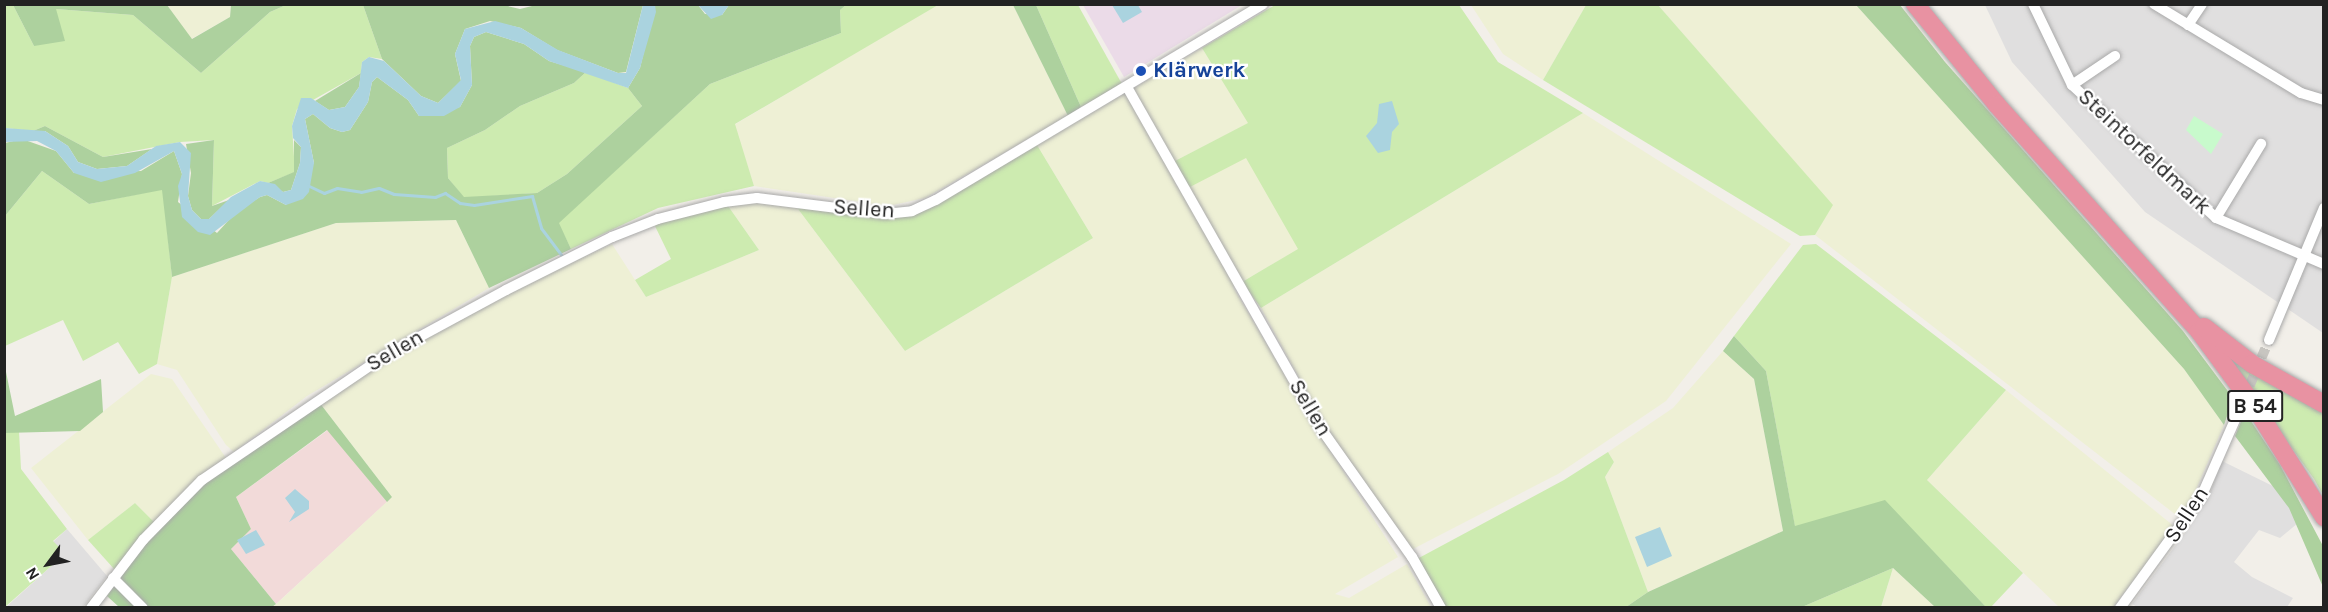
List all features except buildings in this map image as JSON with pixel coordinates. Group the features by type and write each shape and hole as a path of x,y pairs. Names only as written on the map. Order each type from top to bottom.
{"highway":[{"name":"B 54","path":"1915,4 1997,105 2175,304 2248,397 2324,517"},
{"path":"2175,304 2252,364 2324,404"}],"street":[{"path":"1127,87 1263,4"},
{"name":"Steintorfeldmark","path":"2033,4 2072,85 2216,218 2324,264"},
{"path":"2154,4 2301,93 2324,100"},
{"path":"2188,25 2202,4"},
{"name":"Steintorfeldmark","path":"2072,85 2115,56"},
{"name":"Sellen","path":"91,608 143,540 202,480 324,393 406,343 612,237 689,210 757,198 885,214 912,211 1127,87 1322,430 1412,557 1441,608"},
{"name":"Steintorfeldmark","path":"2216,218 2261,144"},
{"path":"2269,340 2324,208"},
{"name":"Sellen","path":"2121,608 2202,495 2238,413"},
{"path":"113,578 143,608"}],"shaded area":[{"path":"1083,5 1242,5 1124,77"},
{"path":"1985,5 2323,5 2323,333 2145,212 2012,62"},
{"path":"328,430 387,502 276,604 231,549 251,529 236,497"},
{"path":"2222,461 2285,492 2298,523 2280,538 2259,530 2234,562 2252,577 2293,598 2287,607 2139,608 2132,604 2193,522 2210,493"},
{"path":"67,529 107,576 83,607 5,608 57,561 53,542"}],"green space":[{"path":"499,4 520,9 540,4 643,5 626,72 618,73 557,50 521,28 490,21 465,29 455,54 461,81 438,103 421,96 382,59 363,5"},
{"path":"938,4 1013,5 1068,116 925,198 888,206 754,186 734,125"},
{"path":"1586,4 1543,80 1503,54 1471,5"},
{"path":"4,5 13,5 34,46 56,9 133,15 201,73 270,12 286,5 363,5 382,59 369,57 362,62 361,73 297,109 292,126 295,172 268,183 260,181 212,206 214,140 180,142 103,157 45,126 33,131 5,128"},
{"path":"13,5 167,5 192,39 230,17 231,5 286,5 270,12 201,73 133,15 56,9 65,41 34,46"},
{"path":"167,5 231,5 230,17 191,39"},
{"path":"655,5 698,5 705,14 722,15 729,5 846,5 840,10 841,33 710,84 559,223 571,249 489,288 456,220 336,223 172,277 162,190 89,204 42,171 5,216 5,143 22,139 56,151 74,173 141,171 174,151 182,174 178,202 217,233 237,211 260,197 267,195 286,205 314,163 305,119 313,114 330,128 342,132 350,130 368,102 372,82 377,77 408,100 419,116 460,107 472,85 470,46 474,37 486,32 524,44 549,61 586,72 574,83 520,106 485,130 447,148 448,178 464,197 537,193 567,174 642,106 628,88 640,68"},
{"path":"846,5 938,5 735,124 754,186 658,208 571,249 558,223 710,84 841,33 840,10"},
{"path":"1013,5 1036,5 1081,107 1068,116"},
{"path":"1036,5 1078,5 1122,84 1081,107"},
{"path":"1275,5 1459,5 1498,62 1583,113 1261,308 1242,282 1298,249 1246,158 1188,188 1173,162 1248,123 1202,48"},
{"path":"1586,5 1658,5 1833,205 1815,235 1800,236 1543,80"},
{"path":"1658,5 1856,5 2184,369 2224,425 2188,508 2180,518 1815,235 1832,205"},
{"path":"1856,5 1900,5 1945,62 2183,331 2233,398 2224,425 2184,369"},
{"path":"1202,48 1249,123 1173,162 1176,186 1188,187 1246,157 1299,249 1233,287 1320,435 1398,557 1335,594 1349,598 1407,564 1431,607 272,608 392,497 319,402 418,340 513,289 612,244 646,297 759,250 726,203 792,201 905,351 1093,238 1037,145"},
{"path":"586,72 628,88 642,106 567,174 537,193 464,198 448,178 447,148 485,130 520,106 574,83"},
{"path":"361,73 359,87 345,107 329,110 315,101"},
{"path":"1583,113 1791,244 1666,401 1558,474 1411,550 1325,425 1261,308"},
{"path":"2194,116 2223,134 2211,154 2186,130"},
{"path":"45,126 103,157 152,149 127,166 97,169 78,162 68,146 45,131 33,131"},
{"path":"214,140 212,206 229,200 209,219 201,219 192,210 188,196 191,173 186,144"},
{"path":"294,140 301,147 300,163 291,190 283,192 268,183 294,172"},
{"path":"1037,145 1093,238 905,351 792,201 886,216 929,209"},
{"path":"42,171 89,204 163,189 172,277 157,364 139,374 118,342 83,361 63,320 5,346 5,216"},
{"path":"726,203 759,250 646,297 635,280 671,259 654,224"},
{"path":"456,220 489,288 307,396 234,452 226,445 177,370 157,364 172,277 336,223"},
{"path":"1816,244 2006,390 1927,480 2023,573 1991,607 1986,607 1885,501 1795,527 1766,371 1734,336 1803,245"},
{"path":"1734,336 1766,371 1795,526 1885,500 1986,607 1935,607 1893,568 1802,607 1626,607 1648,592 1783,531 1754,379 1723,351"},
{"path":"2218,344 2323,409 2323,495 2314,479"},
{"path":"1723,351 1754,379 1783,531 1648,592 1605,477 1614,462 1608,452 1673,408"},
{"path":"4,362 15,416 101,379 103,412 80,431 5,433"},
{"path":"151,374 172,379 226,458 154,522 135,503 88,540 31,468"},
{"path":"2006,390 2175,527 2113,607 2059,607 1927,480"},
{"path":"319,402 392,497 387,502 327,430 236,497 251,529 231,549 276,604 272,607 119,607 107,596 146,542 207,482"},
{"path":"2245,412 2280,465 2323,546 2323,587 2289,508 2235,436"},
{"path":"19,431 21,469 67,529 53,541 59,547 57,561 5,607 5,433"},
{"path":"1608,452 1614,462 1605,477 1648,592 1626,607 1446,607 1417,559 1564,480"},
{"path":"135,503 154,522 115,570 88,540"},
{"path":"1893,568 1935,607 1881,608"},
{"path":"1893,568 1881,607 1802,607"}],"water":[{"path":"643,5 655,5 656,12 640,68 628,88 549,61 524,44 486,32 474,37 470,46 472,85 460,107 444,116 419,116 408,100 377,77 372,82 368,102 350,130 342,132 330,128 313,114 305,119 314,163 309,192 303,199 286,205 267,195 260,197 210,235 198,232 182,217 178,186 182,174 174,151 135,173 101,182 74,173 56,151 37,141 5,142 5,128 45,131 68,146 78,162 97,169 127,166 156,146 180,142 191,153 188,196 192,210 201,219 209,219 231,197 260,181 275,184 283,192 291,190 300,163 301,147 293,138 292,126 301,98 311,98 329,110 345,107 359,87 362,62 369,57 384,61 421,96 438,103 461,80 455,54 465,29 495,21 521,28 558,50 618,73 626,73"},
{"path":"698,5 729,5 722,15 711,19"},
{"path":"1112,5 1138,5 1142,12 1123,23"},
{"path":"1392,101 1399,124 1392,132 1390,150 1378,153 1366,136 1377,123 1379,104"},
{"path":"295,489 309,501 309,509 289,522 295,512 285,498"},
{"path":"1660,527 1672,556 1647,567 1635,537"},
{"path":"256,530 265,545 246,554 237,540"}],"waterway":[{"path":"307,185 324,193 337,188 361,192 379,188 394,194 435,197 445,193 460,203 474,205 532,196 541,228 562,256"}],"tunnel":[{"path":"2238,413 2269,340"}],"place":[{"name":"Klärwerk","path":"1141,71"}]}
